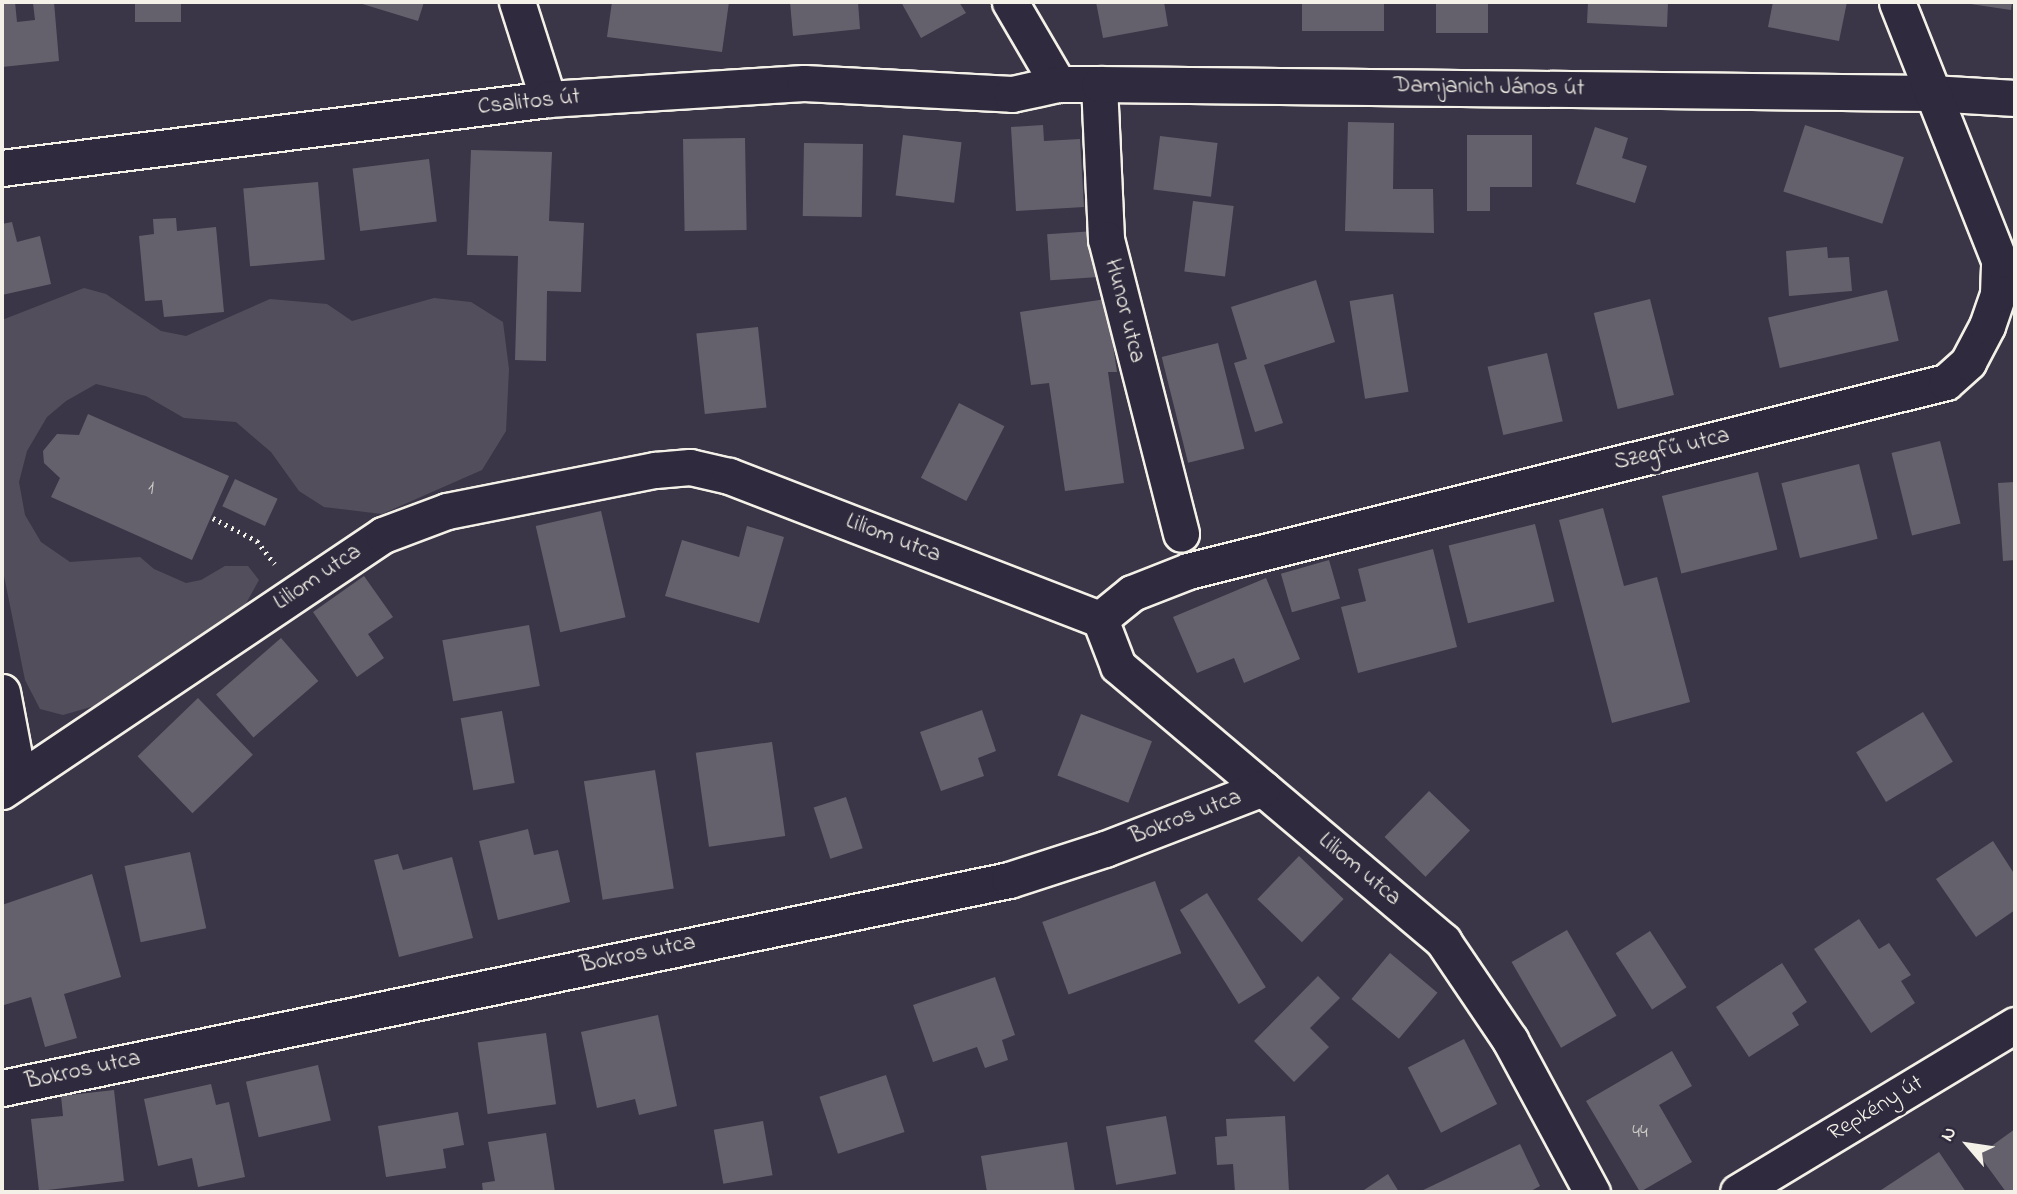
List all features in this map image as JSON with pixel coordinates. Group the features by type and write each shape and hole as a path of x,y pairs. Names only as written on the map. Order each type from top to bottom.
{"street":[{"path":"517,2 548,99"},
{"path":"1010,2 1058,84"},
{"name":"Szegfű utca","path":"1100,619 1132,593 1188,571 1946,382 1968,362 1987,326 1998,294 1999,260 1897,2"},
{"name":"Csalitos út","path":"2,168 548,99 804,83 1012,94 1058,84"},
{"name":"Damjanich János út","path":"1058,84 1931,93 2015,98"},
{"name":"Hunor utca","path":"1099,84 1105,239 1181,534"},
{"name":"Liliom utca","path":"10,784 383,534 447,511 655,470 690,467 729,476 1100,619 1118,666 1443,941 1510,1040 1592,1192"},
{"path":"2,692 10,784"},
{"name":"Bokros utca","path":"2,1088 1009,880 1105,849 1263,788"},
{"name":"Repkény út","path":"1738,1192 2015,1025"}],"path":[{"path":"213,519 257,541 274,562"}],"shaded area":[{"path":"84,288 106,294 161,331 186,336 270,299 327,304 352,321 434,298 471,302 503,322 509,369 506,431 482,470 382,514 324,507 299,491 271,452 236,422 184,418 146,396 96,384 66,401 47,417 27,451 19,482 25,515 41,542 70,562 140,557 154,569 186,583 201,580 225,566 248,566 259,580 244,607 101,704 63,715 40,709 25,680 2,566 2,320"}],"building":[{"path":"15,2 17,22 35,20 33,3 54,2 59,61 2,67 2,3"},
{"path":"135,2 181,2 181,22 135,22"},
{"path":"356,2 424,2 418,21"},
{"path":"612,2 729,2 722,52 607,37"},
{"path":"790,2 858,2 860,29 793,36"},
{"path":"901,2 959,2 966,13 921,38"},
{"path":"1096,2 1164,2 1168,26 1103,38"},
{"path":"1302,2 1384,2 1384,31 1302,31"},
{"path":"1436,2 1488,2 1488,33 1436,33"},
{"path":"1588,2 1668,2 1667,27 1587,23"},
{"path":"1773,2 1847,2 1839,41 1768,27"},
{"path":"1957,2 2012,2 2011,10"},
{"path":"1348,122 1394,123 1393,189 1433,189 1434,233 1345,231"},
{"path":"1043,125 1044,141 1080,139 1084,207 1016,211 1011,127"},
{"path":"1805,125 1904,157 1882,224 1783,192"},
{"path":"1595,127 1628,138 1622,158 1647,166 1635,203 1576,184"},
{"path":"903,135 962,142 954,203 896,196"},
{"path":"1467,135 1532,135 1532,187 1490,187 1490,211 1467,211"},
{"path":"1160,136 1218,143 1211,197 1153,190"},
{"path":"745,138 747,230 685,231 683,139"},
{"path":"804,143 863,144 862,217 803,216"},
{"path":"471,150 552,152 549,221 584,223 581,292 547,291 546,361 515,360 518,256 467,255"},
{"path":"429,159 437,222 360,231 353,168"},
{"path":"318,182 325,260 250,266 243,189"},
{"path":"1193,201 1234,206 1225,276 1184,271"},
{"path":"176,218 177,231 216,227 224,312 164,317 162,300 145,301 139,236 154,234 153,219"},
{"path":"12,222 17,242 40,236 51,284 2,295 2,224"},
{"path":"1095,231 1098,277 1050,280 1047,234"},
{"path":"1827,247 1828,258 1849,257 1852,291 1789,296 1786,251"},
{"path":"1316,280 1335,342 1264,365 1283,423 1255,432 1234,363 1247,359 1231,307"},
{"path":"1887,290 1899,341 1780,368 1768,317"},
{"path":"1393,294 1408,392 1365,399 1350,301"},
{"path":"1106,299 1117,372 1108,372 1124,483 1065,491 1049,383 1031,385 1020,312"},
{"path":"1650,299 1674,395 1618,409 1594,313"},
{"path":"758,327 766,408 705,414 696,333"},
{"path":"1218,343 1244,449 1188,463 1162,357"},
{"path":"1547,353 1563,421 1503,435 1488,367"},
{"path":"959,403 1004,426 966,501 921,478"},
{"path":"88,414 229,476 192,560 51,497 60,478 44,463 43,451 57,434 79,435"},
{"path":"1940,441 1961,523 1912,536 1891,453"},
{"path":"1859,464 1878,539 1800,558 1781,483"},
{"path":"1758,472 1777,550 1681,574 1662,496"},
{"path":"235,479 278,499 265,526 222,506"},
{"path":"2015,482 2015,560 2003,561 1998,483"},
{"path":"1603,508 1624,586 1657,577 1690,702 1612,723 1559,520"},
{"path":"601,511 626,617 560,632 536,526"},
{"path":"1535,524 1554,602 1468,623 1449,546"},
{"path":"747,526 784,537 759,623 665,596 682,540 739,557"},
{"path":"1433,549 1457,647 1358,673 1341,607 1366,601 1358,569"},
{"path":"1329,560 1340,598 1292,612 1281,574"},
{"path":"364,576 393,617 368,634 384,658 357,677 313,612"},
{"path":"1266,578 1300,659 1244,683 1234,658 1197,673 1173,617"},
{"path":"529,625 540,686 453,701 442,640"},
{"path":"281,638 318,681 253,737 216,694"},
{"path":"198,698 253,755 192,813 138,756"},
{"path":"982,710 996,751 978,758 984,776 941,791 920,732"},
{"path":"502,711 515,783 473,790 461,718"},
{"path":"1923,712 1953,762 1886,802 1856,752"},
{"path":"1081,714 1152,741 1128,803 1057,776"},
{"path":"772,742 785,836 709,847 696,753"},
{"path":"655,770 674,889 603,900 584,781"},
{"path":"1429,791 1470,831 1426,877 1385,837"},
{"path":"846,797 863,848 830,859 814,808"},
{"path":"528,829 534,855 558,850 570,902 498,920 479,841"},
{"path":"1993,841 2015,875 2015,910 1976,937 1936,879"},
{"path":"190,852 206,928 141,942 124,866"},
{"path":"398,854 403,870 452,857 473,938 399,957 374,860"},
{"path":"1299,856 1344,899 1302,942 1257,899"},
{"path":"92,874 121,977 64,994 77,1038 45,1047 31,997 4,1005 2,905"},
{"path":"1155,881 1181,953 1069,994 1042,922"},
{"path":"1207,893 1266,987 1239,1004 1180,910"},
{"path":"1859,919 1879,949 1889,943 1911,975 1901,981 1915,1003 1871,1033 1814,949"},
{"path":"1567,930 1616,1016 1561,1048 1512,962"},
{"path":"1650,931 1686,987 1652,1010 1616,953"},
{"path":"1390,953 1437,993 1399,1039 1351,999"},
{"path":"1782,963 1807,1002 1792,1013 1799,1025 1749,1057 1716,1007"},
{"path":"1318,976 1340,998 1310,1028 1329,1047 1294,1082 1254,1041"},
{"path":"995,977 1015,1035 1002,1040 1008,1060 985,1068 977,1047 933,1062 913,1005"},
{"path":"658,1015 677,1106 639,1115 635,1099 597,1108 581,1032"},
{"path":"546,1033 556,1104 488,1114 478,1043"},
{"path":"1464,1039 1497,1104 1441,1133 1408,1068"},
{"path":"1672,1051 1692,1086 1659,1105 1692,1162 1640,1192 1586,1101"},
{"path":"318,1065 331,1121 259,1137 246,1082"},
{"path":"886,1075 905,1132 838,1154 819,1097"},
{"path":"211,1084 216,1105 229,1102 245,1177 198,1187 192,1158 158,1166 144,1099"},
{"path":"114,1090 124,1181 39,1191 31,1119 63,1116 61,1096"},
{"path":"458,1112 464,1145 443,1149 446,1168 386,1177 378,1126"},
{"path":"1166,1116 1176,1174 1116,1185 1106,1127"},
{"path":"1285,1116 1289,1192 1235,1192 1233,1164 1217,1165 1215,1137 1227,1136 1226,1119"},
{"path":"763,1121 773,1175 723,1184 714,1130"},
{"path":"2015,1129 2015,1192 2006,1192 1979,1155"},
{"path":"546,1133 555,1192 483,1192 482,1183 495,1181 488,1142"},
{"path":"1067,1142 1075,1192 987,1192 981,1156"},
{"path":"1520,1144 1540,1186 1529,1192 1419,1192"},
{"path":"1939,1152 1966,1192 1878,1192"},
{"path":"1388,1174 1399,1192 1361,1192"}]}
